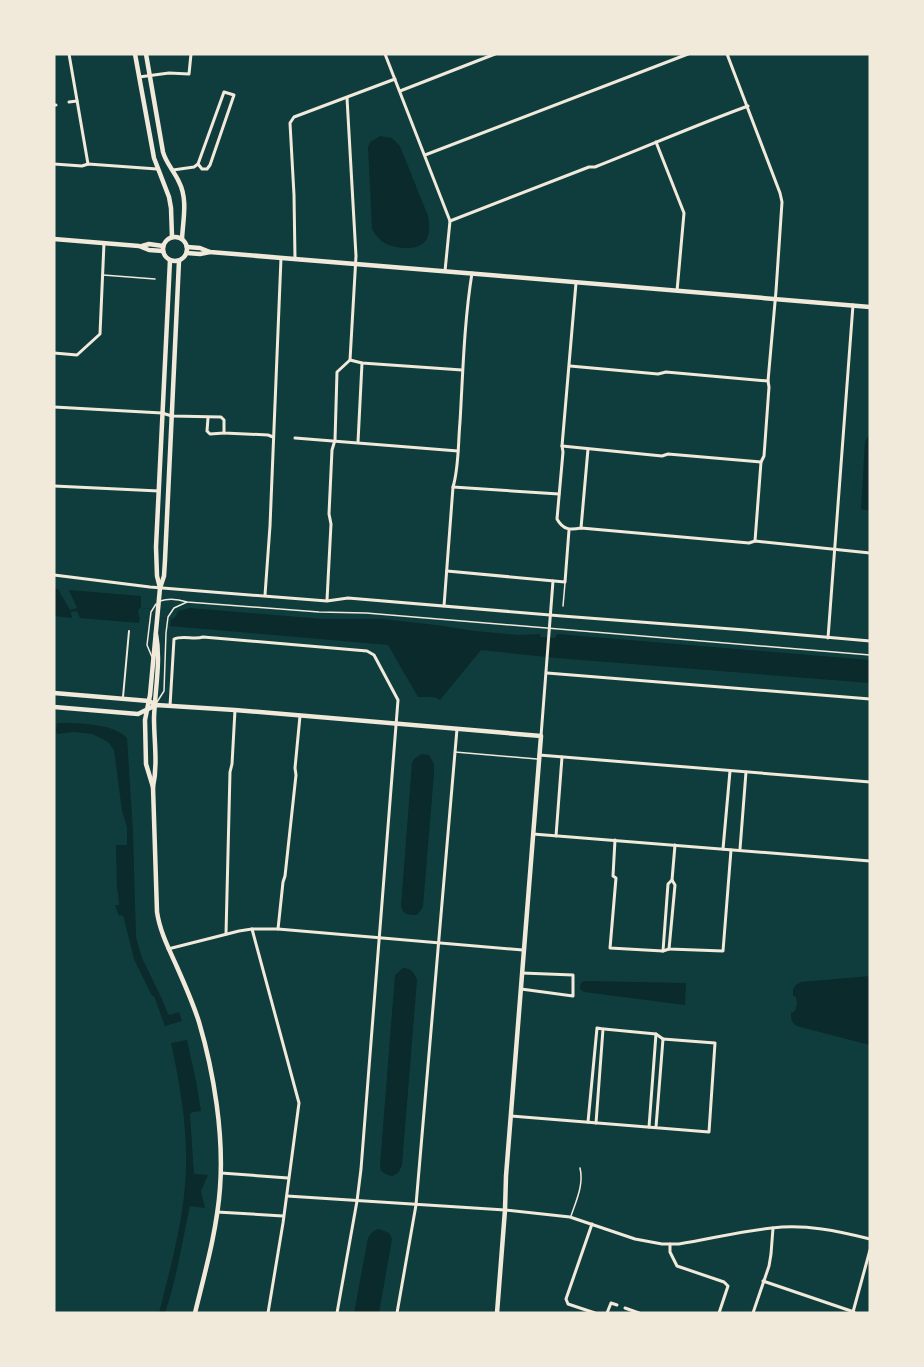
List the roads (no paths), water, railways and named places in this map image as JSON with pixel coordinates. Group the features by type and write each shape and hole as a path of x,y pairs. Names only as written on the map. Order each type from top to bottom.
{"main road":[{"path":"135,54 154,158 169,197 172,237"},
{"path":"146,54 163,152 179,182 184,199 182,239"},
{"path":"172,237 182,239 187,250 184,258 179,261 165,257 163,249 165,242 172,237"},
{"path":"54,239 139,246 149,250 163,249"},
{"path":"187,250 200,248 210,252 355,265 870,307"},
{"path":"160,588 157,576 156,547 170,260"},
{"path":"153,787 146,764 145,720 158,618 155,609 159,602 164,576 179,261"},
{"path":"156,634 158,643 153,787 157,912 159,927 192,1000 211,1066 218,1114 221,1173 217,1212 214,1235 195,1313"},
{"path":"54,693 149,701 156,705 541,736 497,1313"},
{"path":"54,707 138,714 156,705"}],"street":[{"path":"69,54 88,164"},
{"path":"139,77 169,73 189,74 191,54"},
{"path":"385,54 450,221 445,271"},
{"path":"400,91 495,54"},
{"path":"425,155 688,54"},
{"path":"728,54 782,197 764,456 761,462 755,541"},
{"path":"62,61 70,59"},
{"path":"295,259 290,123 294,117 395,79"},
{"path":"171,170 194,167 198,164 224,92 234,95 210,165 207,169 202,169 198,164"},
{"path":"327,601 337,372 350,360 356,256 347,98"},
{"path":"69,102 77,101"},
{"path":"450,221 589,167 596,167 748,106"},
{"path":"656,142 684,213 677,291"},
{"path":"54,164 157,169"},
{"path":"54,353 76,355 100,334 104,243"},
{"path":"265,596 281,258"},
{"path":"444,606 458,451 466,313 472,273"},
{"path":"576,283 570,366 567,371 557,519 560,525 569,530 581,528 749,543 755,541 870,553"},
{"path":"828,638 853,305"},
{"path":"350,360 362,363 462,370"},
{"path":"358,442 362,363"},
{"path":"570,366 768,381"},
{"path":"54,407 162,413 172,416 221,417 224,420 224,433"},
{"path":"208,417 207,431 210,434 273,437"},
{"path":"295,438 458,451"},
{"path":"562,447 761,462"},
{"path":"581,528 588,449"},
{"path":"54,486 159,491"},
{"path":"453,487 559,494"},
{"path":"447,571 565,582 569,530"},
{"path":"54,575 160,588 327,601 348,598 870,641"},
{"path":"541,736 553,581"},
{"path":"123,699 129,631"},
{"path":"170,706 174,639 203,637 367,651 374,655 398,700 357,1201 337,1313"},
{"path":"547,673 870,699"},
{"path":"226,934 228,816 235,710"},
{"path":"278,930 296,775 300,716"},
{"path":"397,1313 416,1205 457,729"},
{"path":"539,757 870,782"},
{"path":"556,836 562,757"},
{"path":"723,849 730,771"},
{"path":"740,849 746,772"},
{"path":"534,834 870,861"},
{"path":"615,840 613,876 616,878 610,948 723,951 731,850"},
{"path":"669,949 675,885 672,880 675,845"},
{"path":"663,951 668,884 672,880"},
{"path":"252,929 299,1103 283,1216 284,1223 267,1313"},
{"path":"168,949 252,929 524,950"},
{"path":"521,988 573,996 573,975 522,974"},
{"path":"511,1116 709,1132 715,1043 663,1039 656,1034 597,1028 588,1122"},
{"path":"596,1123 603,1029"},
{"path":"649,1127 656,1034"},
{"path":"656,1127 663,1039"},
{"path":"221,1173 288,1178"},
{"path":"287,1196 505,1210 570,1217 635,1239 670,1245 772,1228 810,1227 870,1239"},
{"path":"217,1212 283,1216"},
{"path":"592,1224 566,1299 568,1304 595,1313"},
{"path":"753,1313 771,1254 772,1228"},
{"path":"670,1245 670,1252 677,1266 724,1282 728,1286 719,1313"},
{"path":"764,1281 853,1313 870,1250"},
{"path":"607,1313 611,1304 617,1305"},
{"path":"625,1308 639,1313"}],"lane":[{"path":"102,275 155,279"},
{"path":"563,606 565,582"},
{"path":"159,602 171,599 319,612 366,613 870,655"},
{"path":"156,705 164,691 167,619 171,611 187,602"},
{"path":"153,658 147,645 150,618 155,609"},
{"path":"455,752 539,757"},
{"path":"570,1217 580,1189 582,1175 580,1168"}],"water":[{"path":"380,136 392,138 400,146 428,216 429,230 426,240 423,244 412,248 389,245 378,238 372,229 368,147 370,142"},
{"path":"870,434 870,511 861,509 865,441"},
{"path":"54,589 58,589 70,610 77,608 69,590 141,596 141,608 178,611 190,608 322,619 383,619 475,631 518,635 540,634 541,637 555,638 557,634 870,660 870,683 481,650 440,700 435,697 418,697 388,645 170,626 171,619 140,617 139,623 80,618 77,611 71,612 72,618 54,616"},
{"path":"57,723 104,727 113,729 127,738 136,937 142,958 168,1014 179,1012 182,1021 165,1026 154,996 134,959 123,915 119,916 115,905 119,905 116,845 127,845 127,827 122,811 114,750 108,742 93,734 73,732 57,734"},
{"path":"421,754 429,755 434,764 434,773 423,907 417,915 411,915 406,914 401,906 412,763"},
{"path":"403,968 412,971 417,980 402,1165 394,1176 391,1176 381,1171 380,1165 395,975"},
{"path":"870,976 870,1045 800,1027 792,1022 791,1013 795,1011 797,1003 796,997 793,996 793,989 797,984"},
{"path":"585,981 686,983 685,1005 584,992 580,986"},
{"path":"187,1040 201,1111 190,1114 194,1174 208,1175 201,1191 205,1208 190,1206 169,1300 165,1313 159,1313 180,1223 186,1167 182,1105 171,1043"},
{"path":"379,1229 389,1233 392,1239 379,1313 354,1313 368,1238 372,1232"}]}
